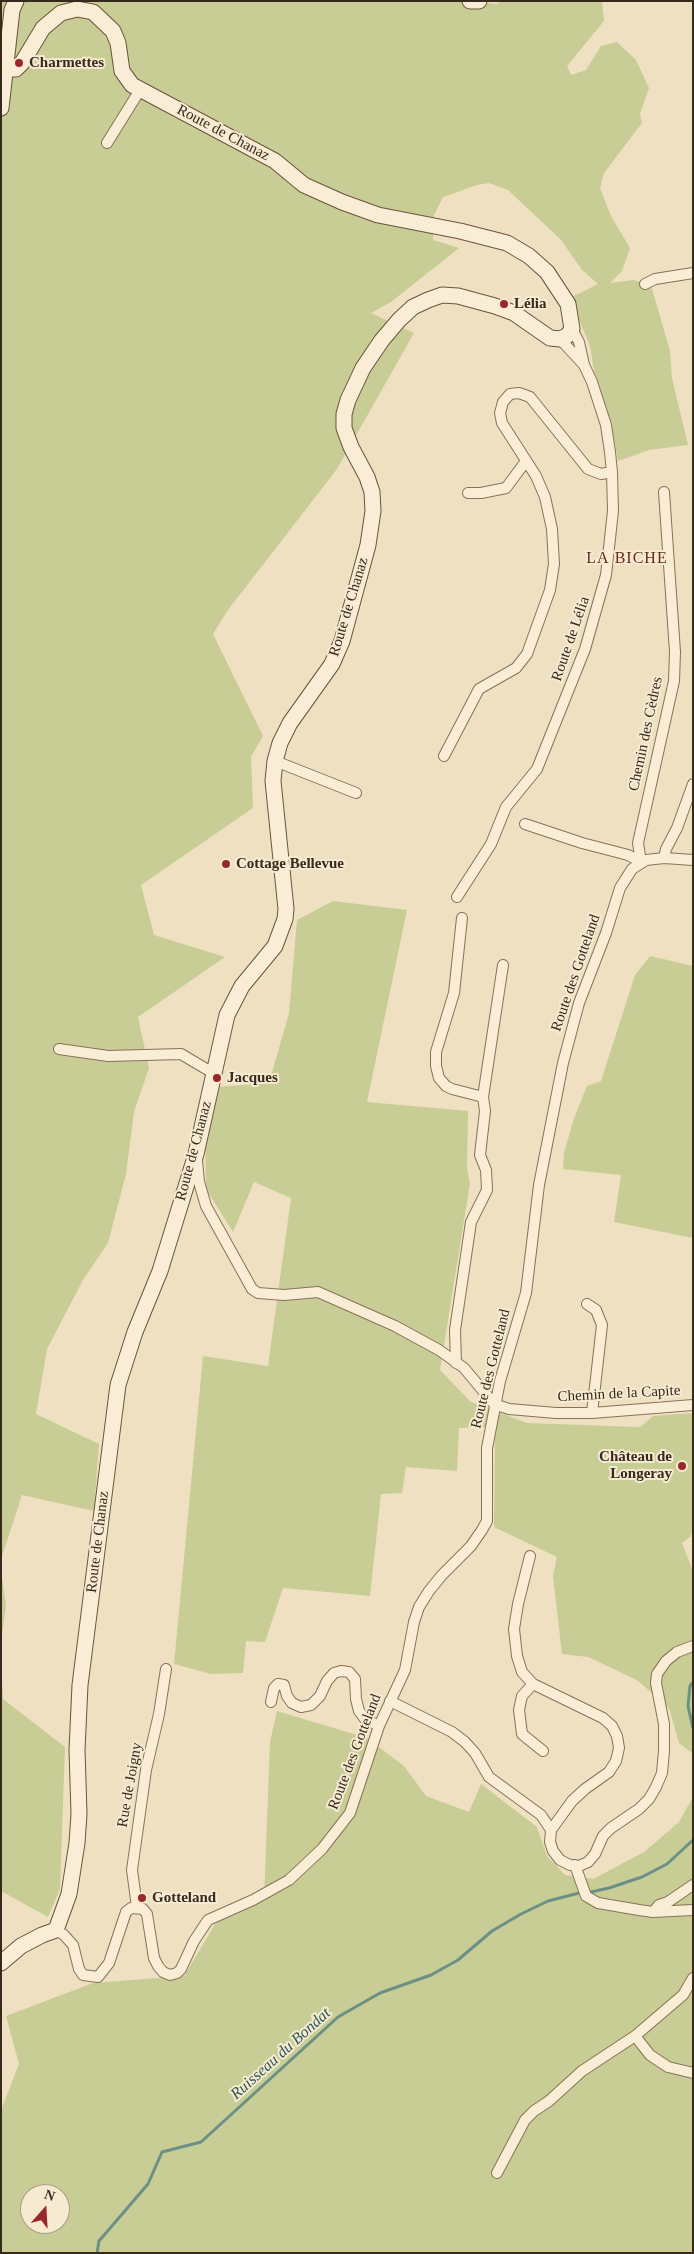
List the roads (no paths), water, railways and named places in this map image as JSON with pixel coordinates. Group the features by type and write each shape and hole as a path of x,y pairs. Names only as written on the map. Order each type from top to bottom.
{"street":[{"path":"1,108 8,70 12,10 16,1"},
{"path":"470,1 479,1"},
{"name":"Route de Chanaz","path":"8,70 22,63 43,28 52,19 70,10 85,10 100,17 113,31 118,43 122,71 132,85 275,161 304,185 342,202 378,214 477,234 507,243 529,256 548,272 568,304 572,329"},
{"path":"108,143 140,90"},
{"path":"645,284 655,279 693,273"},
{"name":"Route de Chanaz","path":"56,1930 69,1894 77,1843 78,1704 118,1385 135,1332 160,1271 196,1154 221,1034 233,1002 242,986 275,946 285,919 286,909 273,781 275,761 280,743 290,723 332,664 342,641 368,545 373,511 372,492 344,428 344,414 348,400 363,368 399,320 414,308 442,295 467,298 505,309 550,338 560,340"},
{"path":"560,340 567,336 572,329"},
{"name":"Route de Lélia","path":"457,897 490,844 506,807 537,769 585,649 606,575 613,511 612,472 606,425 584,365 579,342 572,329"},
{"name":"Route de Lélia","path":"560,340 584,365"},
{"path":"444,756 479,689 516,668 527,654 550,590 554,564 552,529 545,496 536,476 502,422 500,413 502,402 510,394 519,393 530,397 588,469 601,474 612,472"},
{"path":"468,493 481,493 506,488 526,461"},
{"name":"Chemin des Cèdres","path":"641,862 638,843 674,680 675,652 664,492"},
{"path":"275,761 356,793"},
{"path":"664,858 693,784"},
{"path":"525,824 582,843 628,855 641,862 664,858 693,860"},
{"name":"Route des Gotteland","path":"137,1907 143,1909 147,1914 154,1958 158,1966 163,1972 170,1975 177,1973 208,1920 253,1900 289,1880 315,1856 341,1827 355,1801 379,1726 407,1664 414,1622 419,1607 435,1583 471,1546 482,1530 486,1520 487,1448 494,1404 526,1293 539,1186 571,1029 606,933 620,888 626,877 641,862"},
{"path":"462,918 454,993 436,1052 436,1066 439,1078 446,1086 483,1098"},
{"path":"456,1362 454,1330 471,1222 487,1190 486,1170 480,1155 485,1110 483,1098 503,965"},
{"path":"59,1049 108,1056 181,1054 213,1073"},
{"path":"196,1154 199,1182 206,1206 252,1289 258,1293 284,1295 318,1292 395,1326 438,1350 464,1368 494,1404"},
{"path":"587,1304 596,1310 602,1325 592,1413"},
{"name":"Chemin de la Capite","path":"494,1404 510,1409 556,1413 592,1413 693,1405"},
{"path":"530,1556 514,1629 517,1656 522,1672 533,1684 603,1718 612,1726 617,1736 619,1748 616,1761 609,1772 572,1801 551,1830 550,1842 553,1851 560,1860 574,1865 588,1862 595,1854 603,1836 611,1828 640,1809 656,1787 662,1773 664,1751 664,1724 656,1683 657,1674 666,1661 677,1652 693,1646"},
{"name":"Rue de Joigny","path":"137,1907 132,1870 146,1770 159,1714 166,1668"},
{"path":"270,1702 274,1688 278,1684 284,1685 286,1696 292,1703 301,1708 311,1705 320,1696 327,1681 334,1674 341,1671 349,1672 355,1680 359,1711 365,1719 379,1726"},
{"path":"533,1684 522,1696 519,1710 522,1734 543,1751"},
{"path":"390,1702 452,1732 475,1753 489,1777 541,1815 551,1830"},
{"path":"574,1865 586,1896 598,1903 654,1912 693,1910"},
{"path":"654,1912 659,1905 668,1902 693,1885"},
{"path":"1,1964 21,1946 56,1930 64,1935 73,1945 79,1969 84,1975 98,1978 109,1963 126,1912 137,1907"},
{"path":"497,2173 525,2120 534,2111 582,2071 636,2036 682,1994 693,1978"},
{"path":"636,2036 650,2055 668,2067 693,2073"}],"waterway":[{"name":"Ruisseau du Bondat","path":"693,1682 690,1686 688,1706 693,1728"},
{"name":"Ruisseau du Bondat","path":"591,1892 642,1877 667,1864 693,1840"},
{"name":"Ruisseau du Bondat","path":"97,2253 99,2241 148,2184 162,2152 201,2142 338,2017 380,1993 431,1975 458,1960 492,1931 521,1914 548,1901 579,1893"}],"place":[{"name":"Charmettes","path":"19,63"},
{"name":"Lélia","path":"504,304"},
{"name":"Cottage Bellevue","path":"226,864"},
{"name":"Jacques","path":"217,1078"},
{"name":"Château de Longeray","path":"682,1466"},
{"name":"Gotteland","path":"142,1898"}],"district":[{"name":"LA BICHE","path":"627,559"}]}
